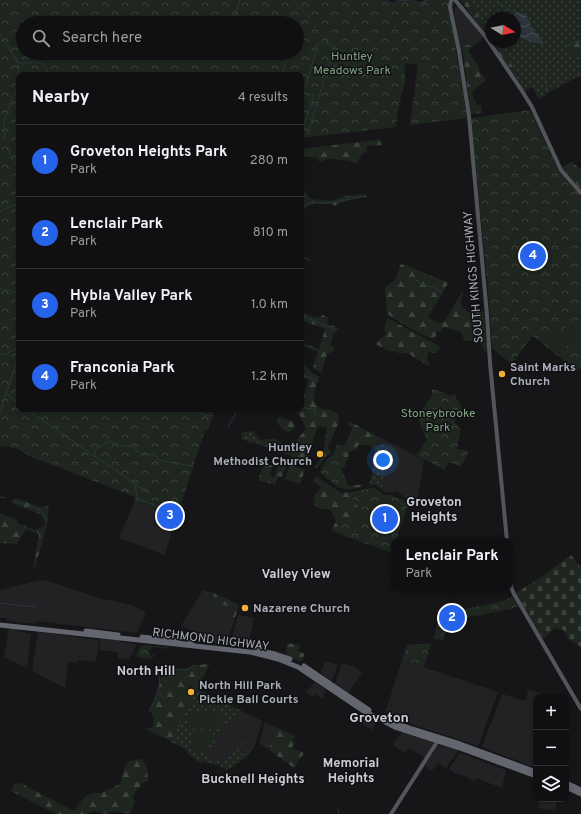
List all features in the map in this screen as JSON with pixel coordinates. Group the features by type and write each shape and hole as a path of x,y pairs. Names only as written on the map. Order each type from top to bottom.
{"highway":[{"name":"RICHMOND HIGHWAY","path":"0,622 228,646 269,652 292,660 309,669 366,709 393,722 533,775"},
{"name":"RICHMOND HIGHWAY","path":"0,625 266,655 288,662 307,672 355,705 380,720 401,730 439,739 533,771"},
{"path":"363,702 366,709"},
{"path":"569,784 581,790"},
{"path":"569,788 581,794"}],"main road":[{"name":"SOUTH KINGS HIGHWAY","path":"454,1 452,12 469,116 507,538"},
{"path":"454,1 485,36 522,91 532,107 561,170 581,193"},
{"path":"513,589 514,594 581,709"},
{"path":"390,814 439,739"}],"shaded area":[{"path":"455,7 459,7 484,38 461,51 454,11"},
{"path":"377,436 424,460 417,502 408,500 397,491 386,493 375,485 370,486"},
{"path":"135,500 160,511 169,521 170,537 165,555 119,538"},
{"path":"40,580 49,581 96,597 131,605 146,612 137,633 36,621 35,624 7,621 7,618 0,618 0,590"},
{"path":"203,590 215,593 211,603 232,607 235,609 231,623 233,624 226,645 210,642 208,637 181,626"},
{"path":"238,615 254,618 248,646 230,644"},
{"path":"9,627 17,628 17,631 31,634 27,668 4,657"},
{"path":"38,632 99,640 96,662 78,660 78,663 68,662 65,688 32,671"},
{"path":"101,637 107,638 107,641 108,638 120,639 120,642 135,644 136,646 129,659 118,658 118,652 99,650"},
{"path":"402,660 498,692 478,746 417,726 385,713"},
{"path":"325,661 338,665 332,681 321,673"},
{"path":"342,663 353,666 362,673 348,693 335,683"},
{"path":"315,682 326,690 322,699 315,694 313,697 306,692"},
{"path":"197,689 262,721 255,745 230,768 171,741"},
{"path":"528,690 542,694 533,694 533,767 482,747 502,694 526,701"},
{"path":"362,713 377,722 372,730 357,721"},
{"path":"265,722 276,727 269,750 259,743"},
{"path":"402,732 434,742 435,744 425,758 409,748 405,753 393,745"},
{"path":"438,745 456,749 457,752 446,768 438,763 432,771 425,766"},
{"path":"460,753 506,770 502,788 476,778 475,781 449,769"},
{"path":"540,802 557,802 555,812 548,808 547,811 538,807"}],"green space":[{"name":"Huntley Meadows Park","path":"0,0 388,0 391,4 394,4 398,1 406,0 419,3 427,0 448,0 467,118 410,125 418,65 405,63 404,69 407,69 404,72 405,83 399,104 396,127 304,138 304,72 16,72 16,412 214,412 208,430 205,430 179,511 175,514 177,517 170,537 168,522 161,512 135,500 135,497 35,459 16,448 0,446"},
{"path":"460,0 581,0 581,77 575,78 539,99 532,87 524,92 495,48 521,48 521,12 485,12 485,34"},
{"path":"461,0 467,0 477,12 480,20 485,24 485,34"},
{"path":"460,34 463,47 482,40 468,50 479,67 479,72 486,80 473,91 474,98 478,105 481,105 482,113 471,114"},
{"path":"570,41 573,43 581,42 581,52 570,57 568,56 570,51 565,43"},
{"path":"495,48 501,48 513,67 512,69 518,79 516,80"},
{"path":"530,110 559,171 581,197 581,368 577,371 533,336 511,364 492,348 488,290 471,118"},
{"path":"378,138 382,142 382,145 366,146 367,151 360,157 357,163 329,159 319,162 318,158 304,156 304,149 376,140"},
{"path":"572,162 581,170 581,190 562,167"},
{"path":"304,190 311,199 329,201 347,196 365,194 367,197 351,199 334,206 332,204 313,203 304,209"},
{"path":"403,264 449,282 428,317 438,323 444,322 462,292 462,307 468,312 484,311 487,352 485,352 482,345 478,342 465,341 460,332 444,327 442,331 437,332 434,340 411,329 387,314 385,286 394,281 400,265"},
{"path":"304,313 315,317 320,317 323,315 328,318 327,323 340,329 334,333 330,346 334,348 334,351 327,354 321,373 313,368 318,352 304,346 304,343 319,349 325,329 304,321"},
{"path":"387,318 441,347 436,353 428,353 427,360 430,365 428,366 408,353 399,353 387,350 375,344 386,334 384,329"},
{"path":"569,323 581,333 581,336 576,342 563,331"},
{"path":"556,332 570,342 563,351 550,340"},
{"path":"304,366 319,377 314,394 315,403 317,406 339,414 339,422 328,447 328,449 331,450 331,453 325,457 317,469 315,467 324,450 327,430 325,427 318,426 306,461 257,444 261,440 275,438 290,448 306,429 299,415 294,412 304,412 304,396 308,380 304,378"},
{"name":"Stoneybrooke Park","path":"432,389 443,392 449,396 455,394 462,408 456,414 455,423 461,429 457,449 469,451 461,467 449,462 444,470 416,455 427,439 420,425 419,417 421,416 422,410 432,395"},
{"path":"280,417 294,423 295,427 290,432 285,431 277,423 277,419"},
{"path":"349,421 377,436 375,450 370,445 358,445 357,450 350,451 345,466 341,468 348,485 363,485 362,487 346,489 338,487 325,477 336,447 339,444 344,446 353,428 348,425"},
{"path":"253,431 261,440 257,444 241,439 243,432"},
{"path":"380,443 394,450 387,459 389,464 387,466 382,487 369,484 372,479 376,447 379,446"},
{"path":"337,447 346,451 337,472 345,489 338,487 320,472 326,460 334,454"},
{"path":"280,461 287,464 282,477 278,476 275,485 258,480 264,463 273,466 270,476 274,477"},
{"path":"290,465 305,470 300,484 285,479"},
{"path":"316,476 341,493 351,492 354,503 363,511 367,521 361,541 331,530 336,522 334,516 330,510 317,508 314,504 315,494 321,487 313,481"},
{"path":"375,488 385,495 409,502 397,538 391,538 391,552 334,531 340,524 339,517 367,522 363,511 354,503 351,492"},
{"path":"15,498 40,507 48,506 49,510 46,526 35,567 33,568 39,534 26,529 17,544 0,543 0,513 17,520 17,523 35,530 45,526 40,514 11,503"},
{"path":"571,555 581,568 581,647 569,640 563,630 555,628 543,639 516,593"},
{"path":"215,593 239,605 233,624 231,623 235,609 232,607 210,603"},
{"path":"511,597 518,606 511,609 449,621 443,640 433,639 440,617 445,613 504,601"},
{"path":"287,643 300,645 298,651 305,654 301,662 286,655"},
{"path":"431,643 424,667 402,660 407,645"},
{"path":"144,645 169,647 169,649 153,647 148,651 151,656 154,654 155,656 144,659 136,656 140,647"},
{"path":"210,663 171,741 145,729 153,727 154,718 150,711 158,692 161,676 158,672 162,668 184,670 194,665"},
{"path":"197,689 241,711 216,737 213,748 208,754 222,763 246,740 252,740 247,741 238,750 242,754 249,749 255,741 256,742 252,751 248,755 227,770 220,766 201,761 203,764 194,759 180,746 170,743","holes":["208,711 208,713 226,714 220,714 224,722 222,727 213,730 195,729 195,712","196,729 213,735 206,754"]},
{"path":"201,695 220,699 218,708 199,704"},
{"path":"194,713 218,713 223,718 223,724 219,729 195,729 189,726 187,720 190,715"},
{"path":"276,727 296,736 293,740 294,742 296,741 292,748 304,753 294,768 269,750"},
{"path":"195,729 213,735 206,754 193,749 190,746"},
{"path":"142,759 147,767 148,780 147,782 145,781 135,792 133,798 135,802 130,814 112,811 106,814 94,811 87,814 56,814 11,791 14,784 20,783 74,811 86,796 94,793 102,793 120,784 124,768 128,761"}],"water":[{"path":"521,13 529,19 535,32 545,44 535,43 521,38"}],"waterway":[{"path":"235,16 240,0"},
{"path":"292,0 310,18"},
{"path":"388,0 393,4 397,1 411,0 419,3 427,0"},
{"path":"494,0 513,12"},
{"path":"0,34 14,56 19,67 19,72"},
{"path":"307,135 335,47 326,43 325,38"},
{"path":"563,48 579,40"},
{"path":"304,86 306,86 318,43 322,43"},
{"path":"551,62 557,56"},
{"path":"17,60 19,63 40,63 45,66 48,72"},
{"path":"283,72 286,60"},
{"path":"547,66 545,80 548,92"},
{"path":"4,140 4,121 16,92"},
{"path":"304,93 314,95 304,127"},
{"path":"8,149 16,165"},
{"path":"304,206 311,203 330,203 366,196"},
{"path":"0,212 16,204"},
{"path":"304,258 309,260"},
{"path":"414,279 424,285 433,287 442,293"},
{"path":"0,289 16,293"},
{"path":"304,318 334,329"},
{"path":"0,354 4,355 16,349"},
{"path":"0,413 16,363"},
{"path":"304,375 317,381"},
{"path":"7,394 16,402"},
{"path":"304,407 315,409 315,416"},
{"path":"30,412 150,494"},
{"path":"200,412 212,416"},
{"path":"228,427 236,412"},
{"path":"94,456 96,449 109,441 123,446 134,446 136,447 136,451 149,456 152,454 156,455 158,459 163,461 192,466"},
{"path":"135,485 137,498 160,508 165,514"},
{"path":"0,497 5,498"},
{"path":"13,501 41,510 47,520"},
{"path":"0,603 36,606"},
{"path":"159,667 185,670 195,665"},
{"path":"149,711 159,686 160,680 157,671"},
{"path":"157,692 165,700"},
{"path":"338,809 339,814"}],"place":[{"name":"Franconia Park","path":"533,256"},
{"name":"Saint Marks Church","path":"502,374"},
{"name":"Huntley Methodist Church","path":"320,454"},
{"name":"Hybla Valley Park","path":"170,516"},
{"name":"Groveton Heights Park","path":"385,519"},
{"name":"Nazarene Church","path":"245,608"},
{"name":"Lenclair Park","path":"452,618"},
{"name":"North Hill Park Pickle Ball Courts","path":"191,692"}],"district":[{"name":"Groveton Heights","path":"434,508"},
{"name":"Valley View","path":"296,573"},
{"name":"North Hill","path":"146,670"},
{"name":"Groveton","path":"379,717"},
{"name":"Memorial Heights","path":"351,770"},
{"name":"Bucknell Heights","path":"253,778"}]}
